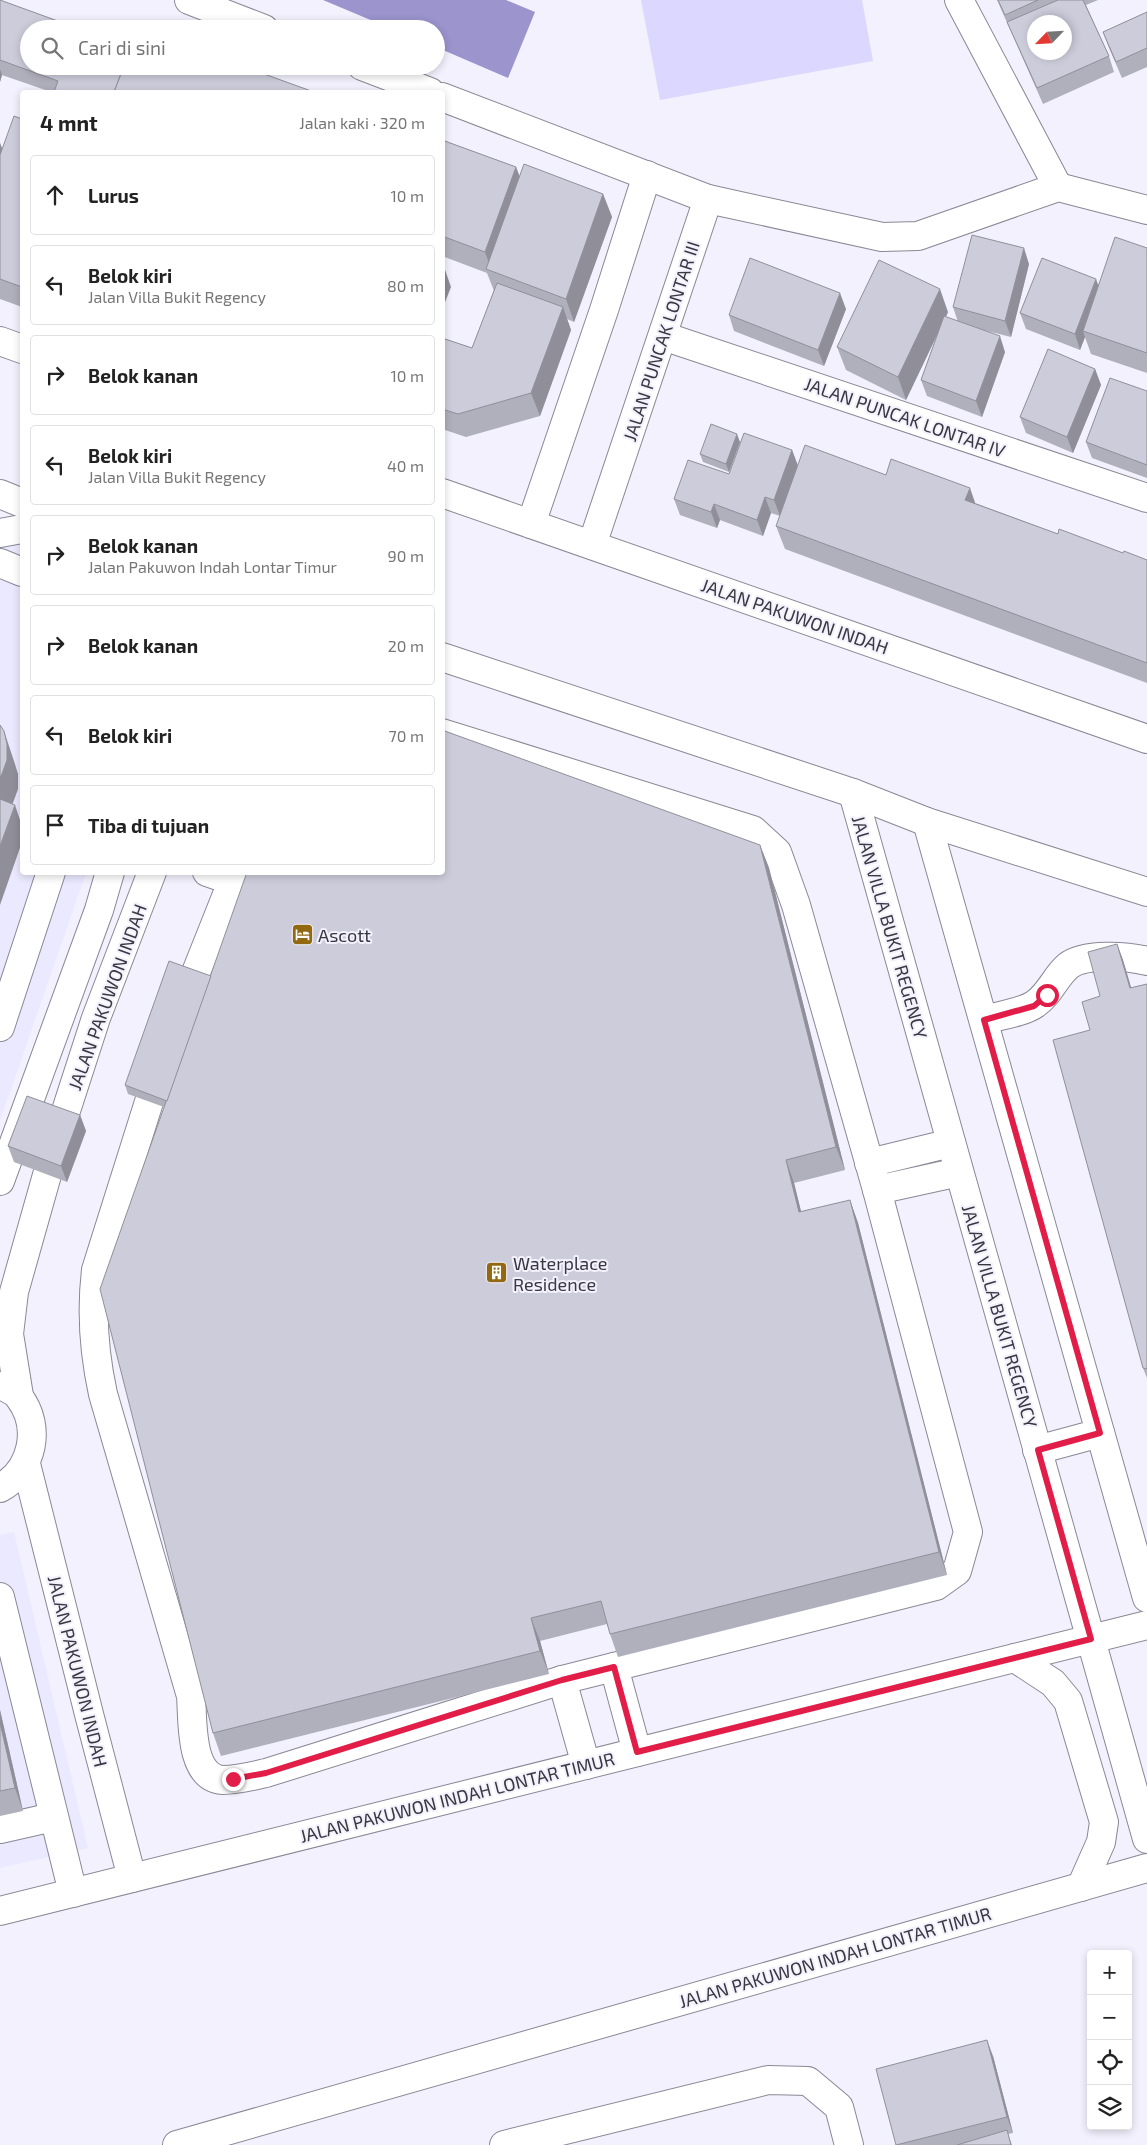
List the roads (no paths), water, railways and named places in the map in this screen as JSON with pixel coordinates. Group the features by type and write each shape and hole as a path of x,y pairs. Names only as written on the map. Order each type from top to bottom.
{"street":[{"path":"188,0 240,20"},
{"path":"959,0 1058,187"},
{"path":"386,75 425,90"},
{"path":"445,98 708,199 882,237 918,236 1058,187 1147,210"},
{"path":"531,524 604,310 647,176"},
{"name":"JALAN PUNCAK LONTAR III","path":"592,545 708,199"},
{"name":"JALAN PUNCAK LONTAR IV","path":"663,336 1147,498"},
{"path":"0,341 20,348"},
{"path":"0,494 20,502"},
{"name":"JALAN PAKUWON INDAH","path":"445,494 1147,739"},
{"path":"0,533 20,529"},
{"path":"0,563 20,571"},
{"path":"0,581 20,588"},
{"path":"445,658 853,794 927,822 1147,892"},
{"path":"234,877 170,1038 96,1270 92,1301 96,1364 103,1394 191,1696 194,1740 198,1760 209,1775 222,1780 266,1773 562,1680 936,1586 957,1571 968,1532 877,1190 796,905 777,852 753,830 445,734"},
{"name":"JALAN VILLA BUKIT REGENCY","path":"853,794 1147,1839"},
{"path":"927,822 1147,1598"},
{"path":"0,1027 50,875"},
{"path":"0,1181 96,918 109,875"},
{"name":"JALAN PAKUWON INDAH","path":"62,1123 96,1018 151,875"},
{"path":"984,1020 1034,1006 1047,995 1068,966 1080,959 1130,956 1147,961"},
{"path":"868,1162 951,1143"},
{"path":"877,1190 959,1172"},
{"path":"0,1488 10,1482 26,1464 33,1441 30,1417 9,1390 9,1334 14,1292 47,1175"},
{"path":"1038,1450 1100,1433"},
{"name":"JALAN PAKUWON INDAH","path":"26,1464 132,1878"},
{"path":"0,1597 72,1893"},
{"name":"JALAN PAKUWON INDAH LONTAR TIMUR","path":"0,1911 1147,1625"},
{"path":"1015,1658 1053,1683 1068,1701 1104,1822 1102,1842 1081,1887"},
{"path":"614,1667 637,1752"},
{"path":"562,1680 586,1765"},
{"path":"0,1829 53,1817"},
{"name":"JALAN PAKUWON INDAH LONTAR TIMUR","path":"177,2145 1147,1868"},
{"path":"504,2145 768,2080 808,2081 839,2108 849,2145"}],"place":[{"name":"Ascott","path":"302,935"},
{"name":"Waterplace Residence","path":"497,1273"}]}
